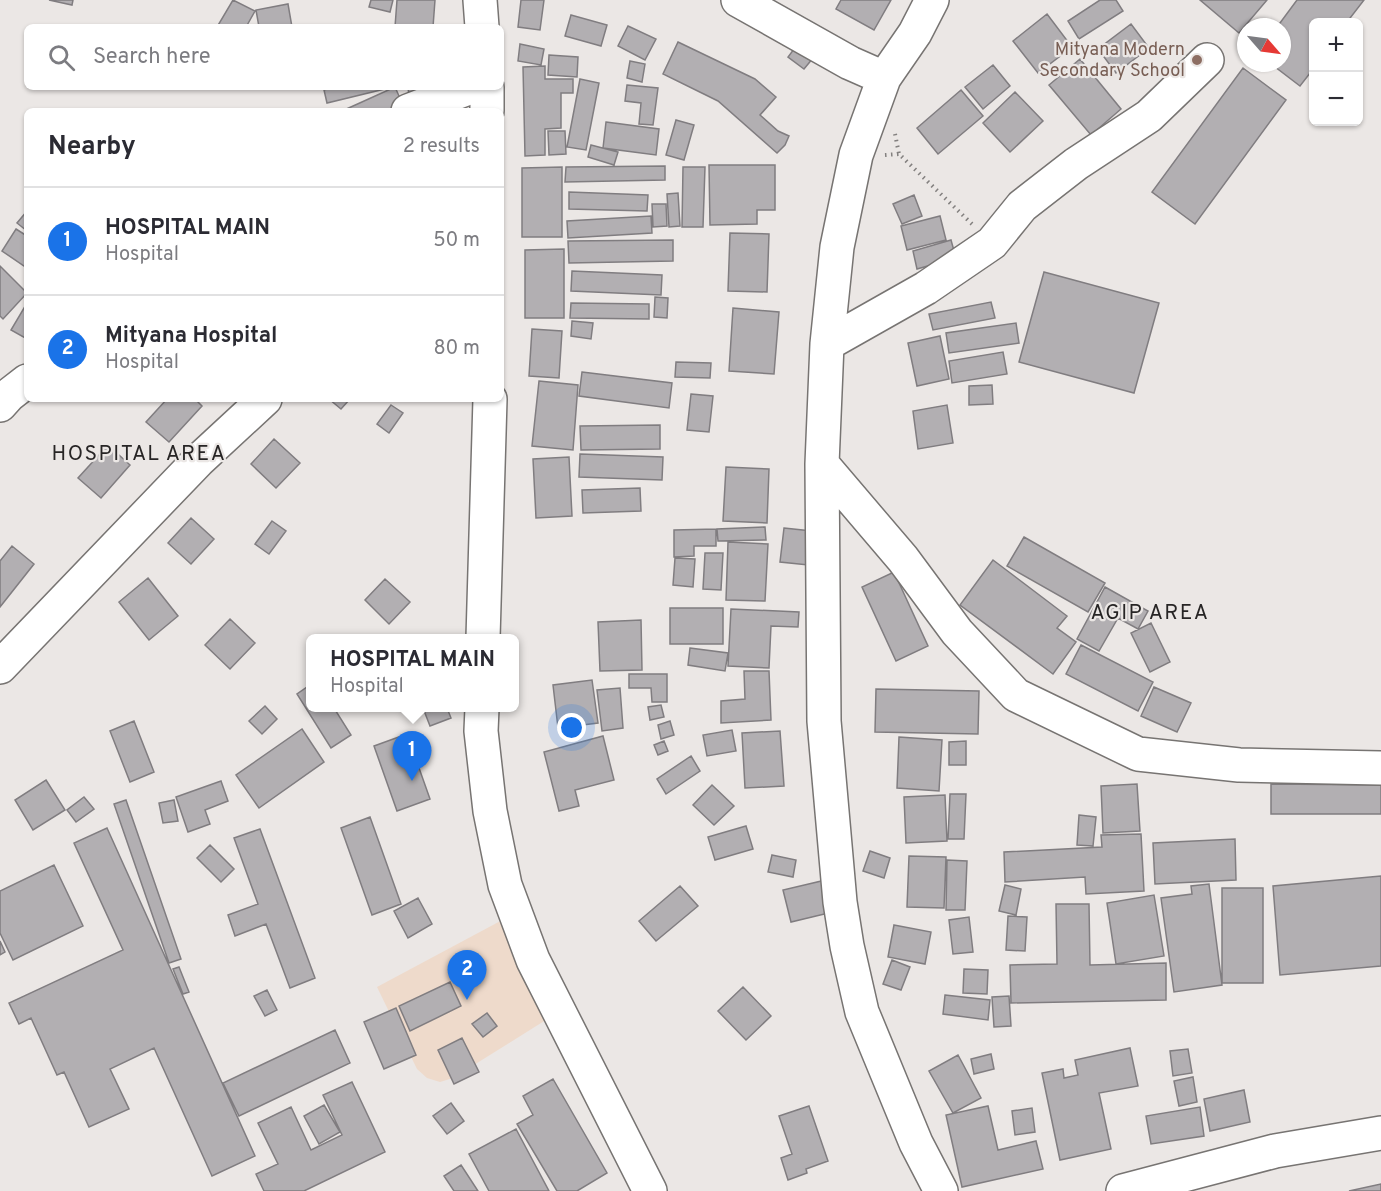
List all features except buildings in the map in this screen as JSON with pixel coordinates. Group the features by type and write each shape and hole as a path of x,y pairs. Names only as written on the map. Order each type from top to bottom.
{"street":[{"path":"480,0 482,24"},
{"path":"738,0 850,63 884,78"},
{"path":"932,0 915,33 884,78 856,155 837,247 827,344 822,464 824,721 840,902 847,946 862,1012 916,1143 941,1191"},
{"path":"827,344 926,288 992,243 1022,206 1076,164 1149,116 1207,60"},
{"path":"416,108 463,90"},
{"path":"487,90 488,108"},
{"path":"0,405 24,383"},
{"path":"0,667 198,461 262,402"},
{"path":"483,634 490,402"},
{"path":"822,464 903,559 957,632 1016,694 1138,754 1239,765 1381,768"},
{"path":"482,712 481,730 490,811 505,885 533,960 650,1191"},
{"path":"1123,1191 1275,1151 1381,1133"}],"path":[{"path":"899,154 992,243"}],"shaded area":[{"path":"506,918 557,1013 453,1078 440,1082 427,1078 417,1069 377,987"}],"place":[{"name":"Mityana Modern Secondary School","path":"1197,60"},
{"name":"HOSPITAL MAIN","path":"412,781"},
{"name":"Mityana Hospital","path":"467,1000"}],"district":[{"name":"HOSPITAL AREA","path":"139,454"},
{"name":"AGIP AREA","path":"1150,613"}]}
